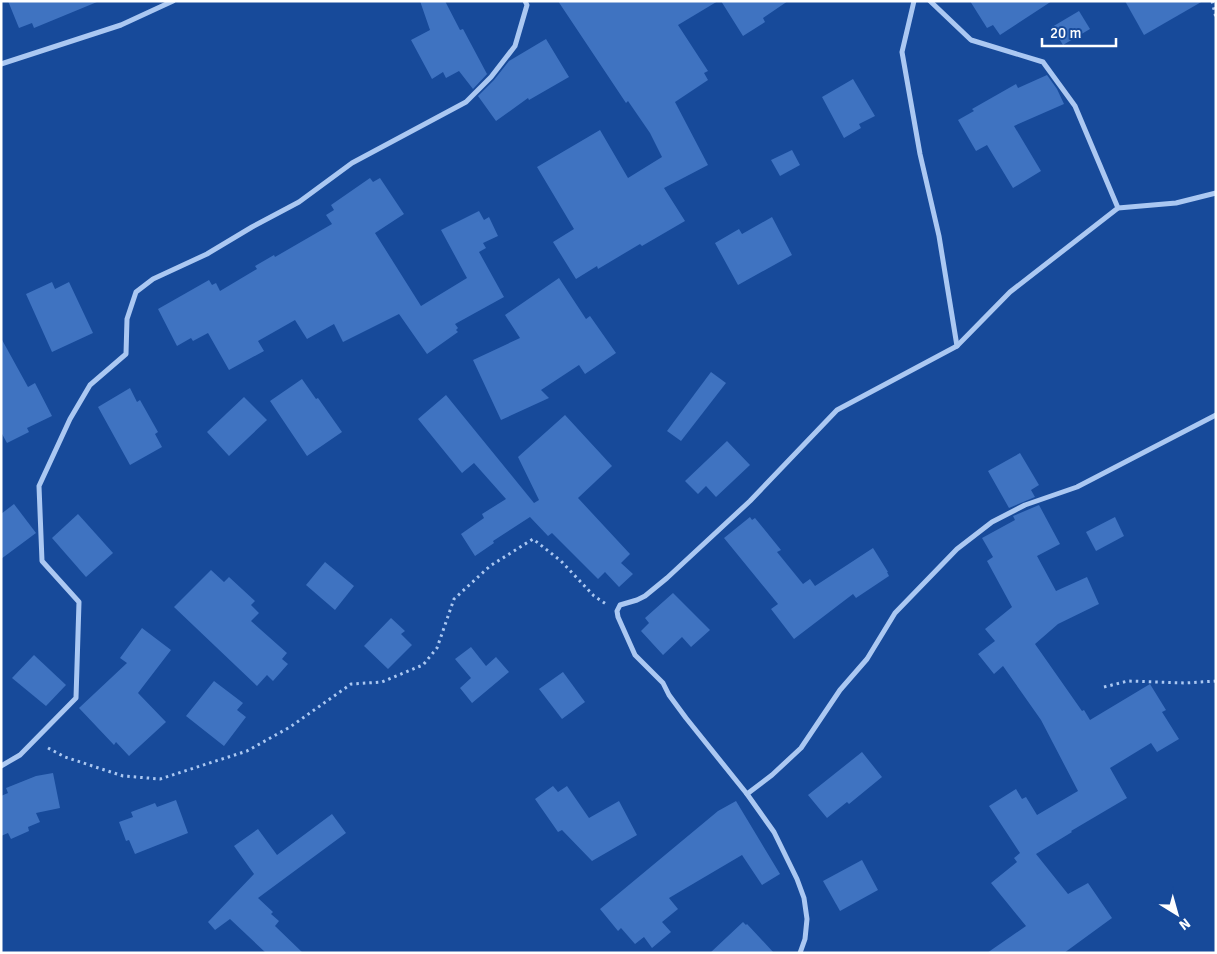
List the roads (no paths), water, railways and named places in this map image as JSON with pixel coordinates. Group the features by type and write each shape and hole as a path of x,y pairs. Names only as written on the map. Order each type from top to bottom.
{"street":[{"path":"1,64 120,25 174,1"},
{"path":"1,766 20,755 76,698 79,602 42,561 39,486 70,419 90,385 126,354 127,319 136,292 153,279 207,254 299,202 352,163 466,102 491,77 515,46 527,5 525,1"},
{"path":"914,1 902,52 920,154 939,236 957,346"},
{"path":"930,1 971,40 1043,62 1075,106 1118,208"},
{"path":"800,953 805,939 807,918 804,898 774,832 747,794 669,695 663,683 635,654 620,623 617,611 620,605 645,596 667,578 750,501 836,410 957,346 1010,292 1118,208 1176,203 1216,193"},
{"path":"747,794 772,775 801,748 840,690 867,659 895,613 956,549 992,522 1025,505 1077,488 1216,414"}]}
